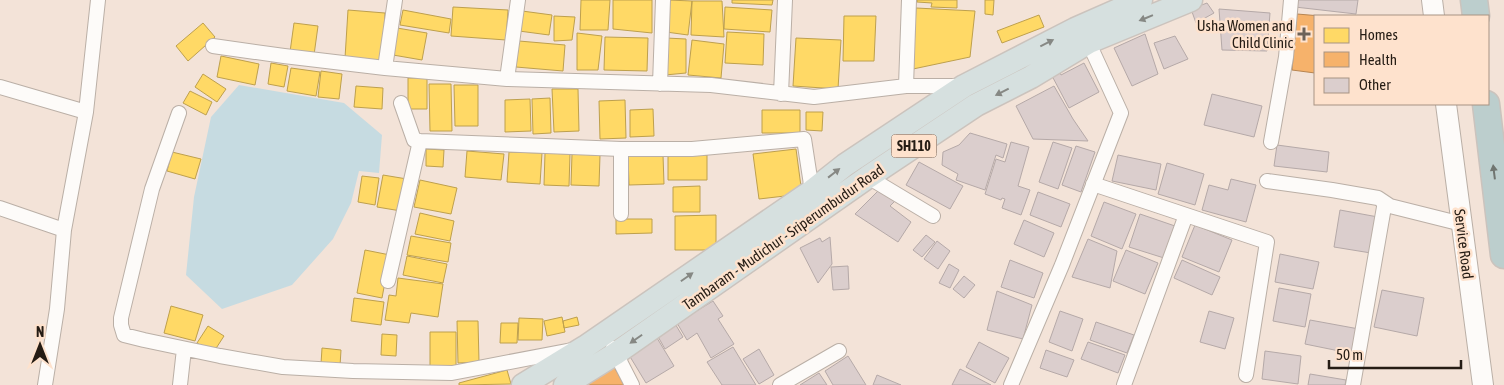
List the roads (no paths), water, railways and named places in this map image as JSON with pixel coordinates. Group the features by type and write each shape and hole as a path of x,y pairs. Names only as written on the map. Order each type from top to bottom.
{"highway":[{"path":"1474,0 1476,15"},
{"path":"1486,105 1504,255"}],"main road":[{"name":"Tambaram - Mudichur - Sriperumbudur Road","path":"565,385 615,354 868,177 976,105 1031,77 1085,34 1141,0"},
{"name":"Tambaram - Mudichur - Sriperumbudur Road","path":"523,385 607,332 812,191 845,164 964,86 1085,34 1191,0"}],"street":[{"path":"45,385 57,308 64,230 86,112 98,0"},
{"path":"385,68 395,0"},
{"path":"507,79 518,0"},
{"path":"660,84 663,0"},
{"path":"781,94 785,0"},
{"path":"906,86 909,0"},
{"path":"1271,142 1286,57 1291,0"},
{"path":"1432,0 1434,15"},
{"path":"1011,385 1062,265 1121,112 1085,34"},
{"path":"214,46 385,68 507,79 712,85 814,97 906,86 964,86"},
{"path":"0,87 86,112"},
{"path":"401,104 414,140 420,142 621,149 692,149 804,139 812,191"},
{"name":"Service Road","path":"1446,105 1482,385"},
{"path":"179,113 152,189 121,318 124,334 184,348 283,367 353,371 452,373 584,347"},
{"path":"388,280 420,142"},
{"path":"621,149 621,214"},
{"path":"868,177 933,216"},
{"path":"1267,182 1378,198 1390,206 1462,224"},
{"path":"1093,184 1267,242 1246,375"},
{"path":"1353,385 1384,208 1390,206"},
{"path":"0,208 64,230"},
{"path":"1124,385 1186,215"},
{"path":"607,332 615,354 632,385"},
{"path":"180,385 184,348"},
{"path":"780,385 839,352"}],"place":[{"name":"Usha Women and Child Clinic","path":"1304,34"}]}
